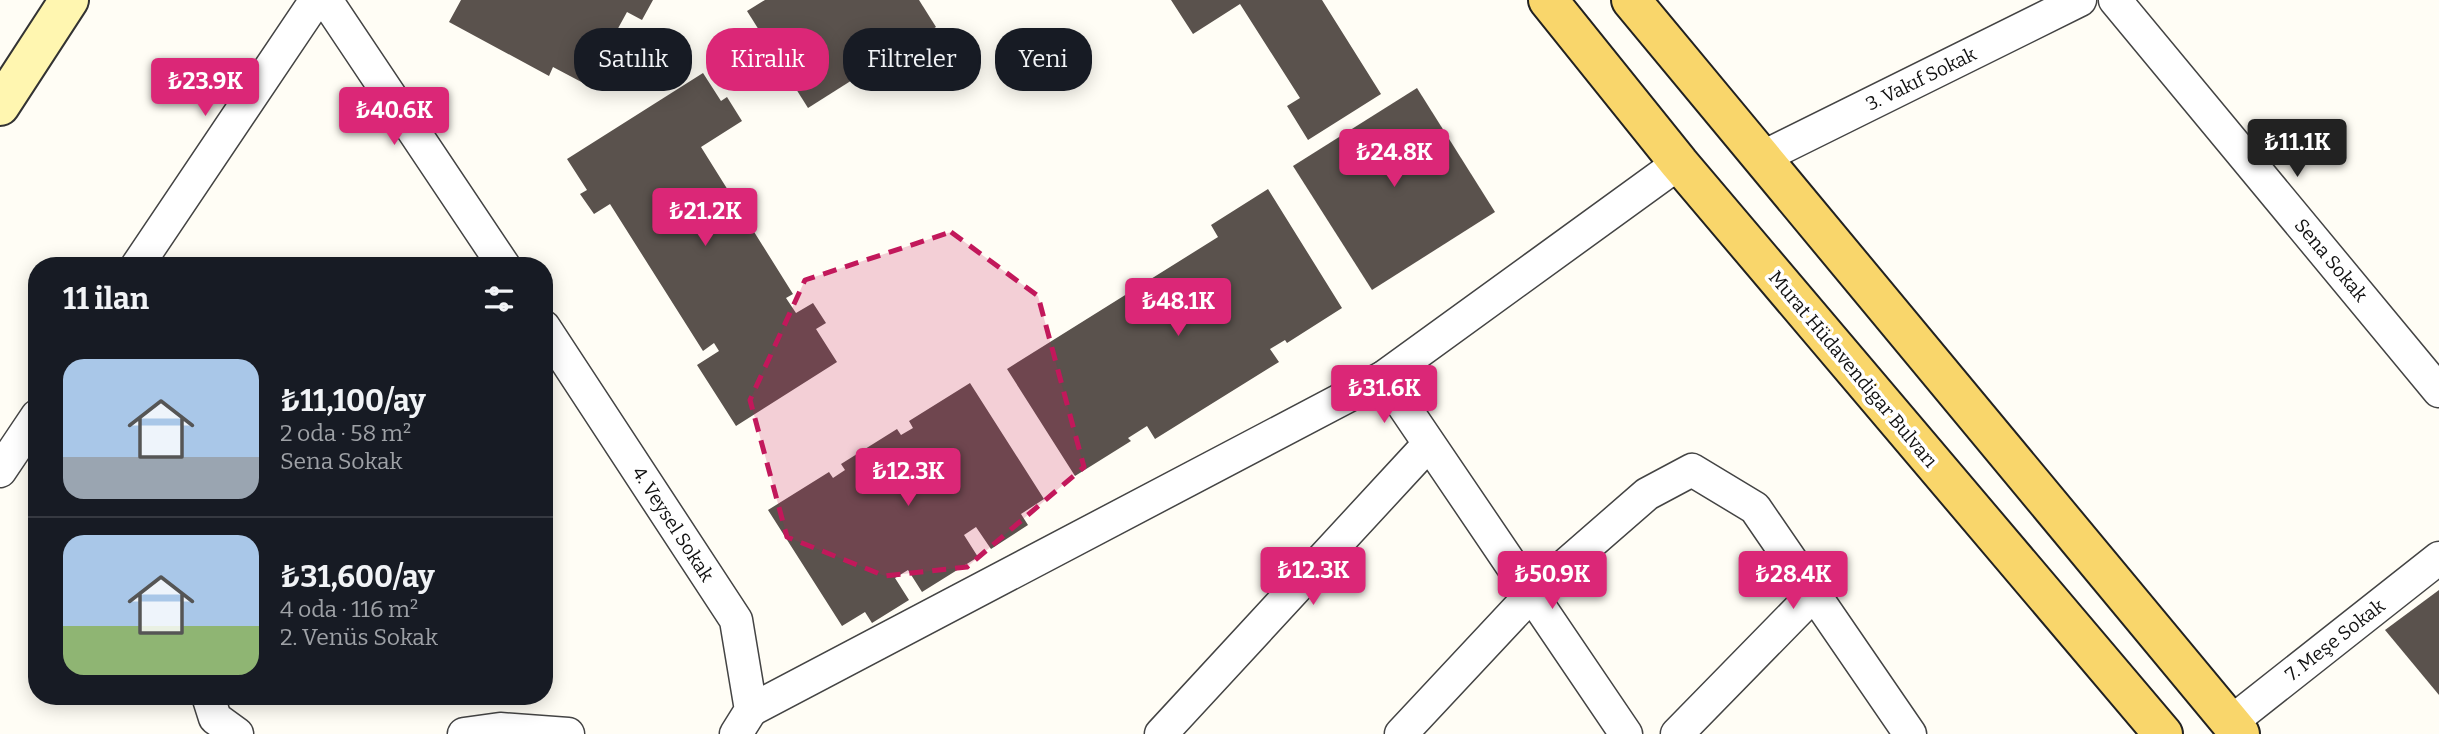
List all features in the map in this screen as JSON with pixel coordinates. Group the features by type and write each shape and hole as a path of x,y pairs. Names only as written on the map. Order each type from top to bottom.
{"main road":[{"path":"0,106 69,0"},
{"name":"Murat Hüdavendigar Bulvarı","path":"1548,0 1679,163 2163,734"},
{"path":"1631,0 2235,728"}],"street":[{"path":"144,257 316,0"},
{"path":"326,0 498,257"},
{"name":"3. Vakıf Sokak","path":"1761,158 2080,0"},
{"name":"Sena Sokak","path":"2115,0 2439,391"},
{"path":"744,722 1384,377 1679,163"},
{"name":"4. Veysel Sokak","path":"553,341 736,620 744,722"},
{"path":"1384,377 1626,734"},
{"path":"0,471 28,429"},
{"path":"1161,734 1428,445"},
{"path":"1401,734 1531,595 1647,494 1692,470 1755,508 1910,734"},
{"name":"7. Meşe Sokak","path":"2235,728 2439,558"},
{"path":"1677,734 1814,594"},
{"path":"211,705 215,718 237,734"},
{"path":"464,734 500,729 568,734"}],"highlighted area":[{"path":"951,232 1038,296 1084,467 967,567 885,576 787,537 750,400 805,280"}],"building":[{"path":"461,0 653,0 642,20 627,12 618,28 574,28 574,78 553,67 549,76 449,22"},
{"path":"765,0 919,0 936,27 843,28 843,86 808,108 797,91 829,91 829,28 758,28 747,11"},
{"path":"1171,0 1322,0 1381,94 1308,140 1287,106 1300,98 1240,4 1193,34"},
{"path":"703,73 706,78 706,91 715,91 721,101 727,97 742,121 701,147 793,294 786,298 796,313 813,303 826,323 816,329 837,362 736,426 697,365 719,351 714,343 703,351 610,204 594,214 580,194 587,190 567,159 675,91 692,91 692,80"},
{"path":"1417,88 1495,212 1372,290 1293,166"},
{"path":"1268,189 1342,308 1287,343 1285,340 1270,349 1279,362 1155,439 1147,426 1128,438 1131,441 1075,476 1007,369 1218,237 1211,225"},
{"path":"970,383 1044,499 1021,514 1028,525 991,549 976,527 964,535 978,557 922,592 908,570 895,578 909,600 872,623 865,612 842,626 768,510 829,472 833,478 845,470 841,464 897,429 901,435 913,428 909,421"},
{"path":"2439,590 2439,695 2385,630"}]}
